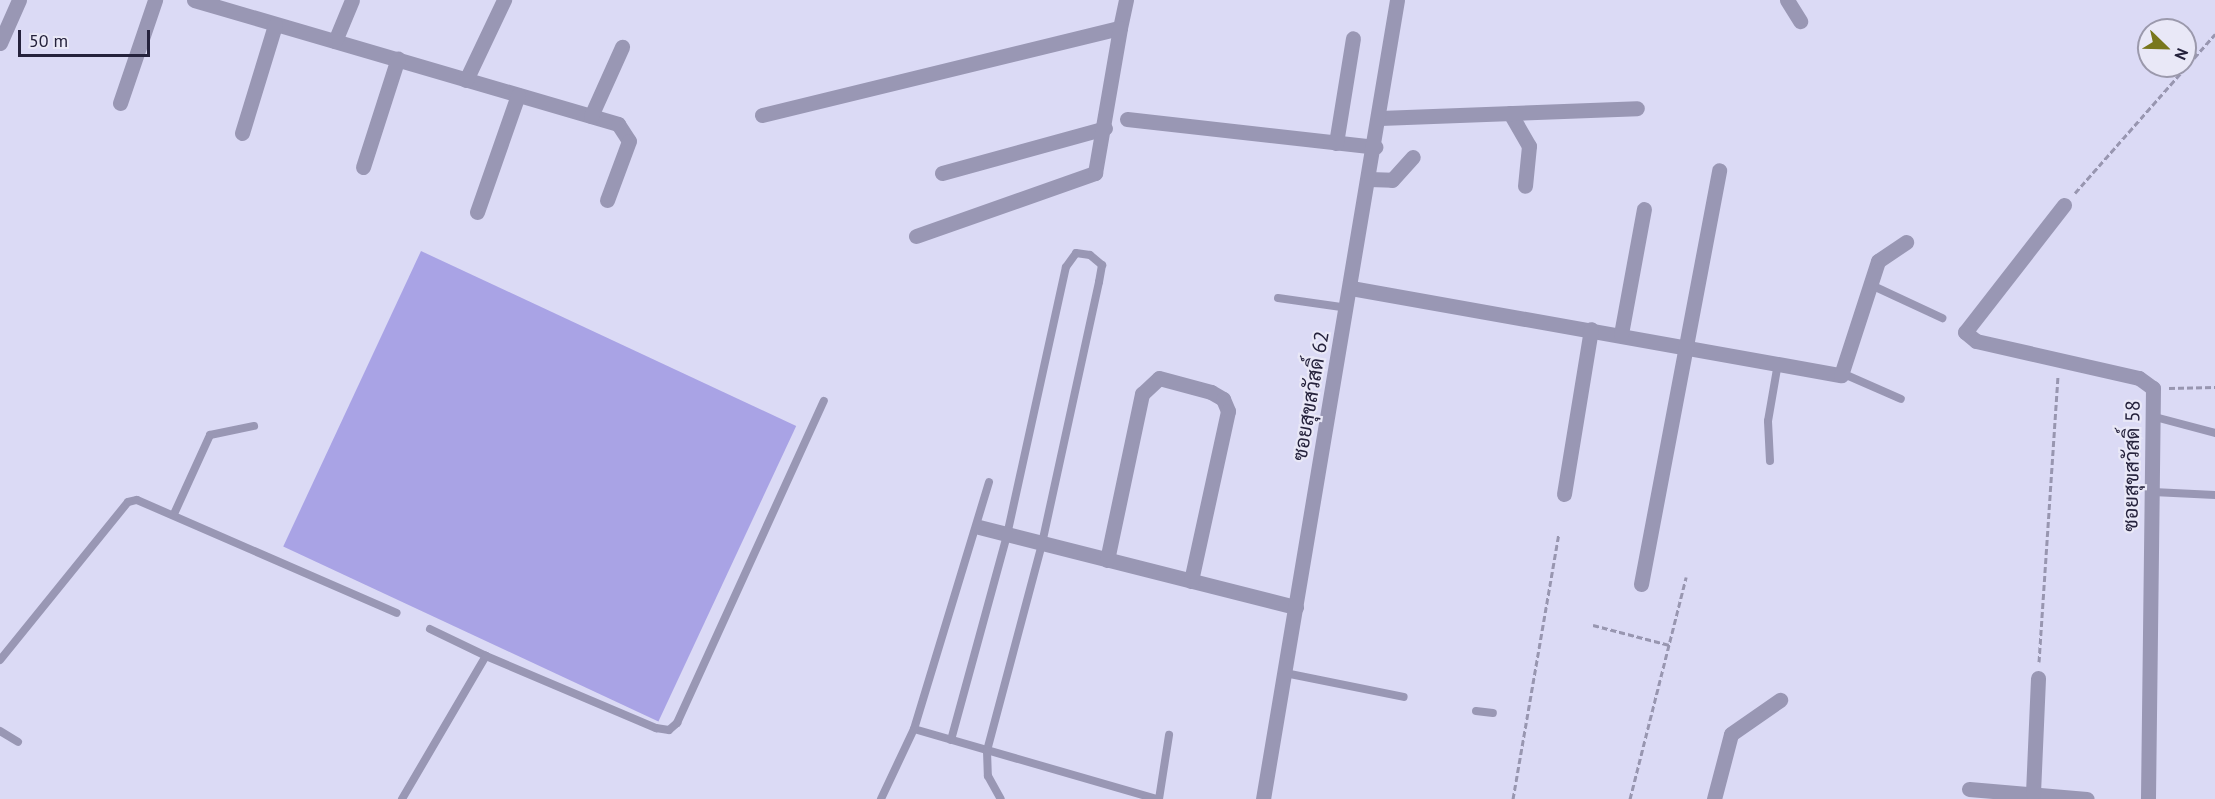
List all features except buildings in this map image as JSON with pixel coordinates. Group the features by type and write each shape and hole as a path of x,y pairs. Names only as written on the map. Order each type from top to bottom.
{"street":[{"path":"0,43 19,0"},
{"path":"120,103 155,0"},
{"path":"335,42 352,0"},
{"path":"466,80 504,0"},
{"path":"916,236 1085,179 1095,173 1105,128 1126,0"},
{"name":"ซอยสุขสวัสดิ์ 62","path":"1263,799 1380,118 1397,0"},
{"path":"1787,0 1800,21"},
{"path":"202,1 275,25 398,58 618,124 629,141 607,200"},
{"path":"242,133 275,25"},
{"path":"762,116 1120,28"},
{"path":"1336,143 1353,38"},
{"path":"591,116 622,47"},
{"path":"363,167 398,58"},
{"path":"477,212 518,95"},
{"path":"1380,118 1637,108"},
{"path":"1509,113 1529,146 1525,186"},
{"path":"1127,119 1375,147"},
{"path":"942,173 1105,128"},
{"path":"1369,179 1392,180 1413,157"},
{"path":"1641,584 1689,345 1719,170"},
{"name":"ซอยสุขสวัสดิ์ 58","path":"2064,205 1965,332 1976,341 2060,356 2139,378 2153,388 2155,417 2148,799"},
{"path":"1621,334 1644,209"},
{"path":"1351,288 1689,345 1844,374 1869,284 1878,261 1906,242"},
{"path":"1564,494 1591,329"},
{"path":"1107,560 1142,394 1159,378 1210,392 1223,399 1228,411 1191,581"},
{"path":"979,527 1007,536 1296,607"},
{"path":"2033,793 2038,678"},
{"path":"1714,799 1731,734 1780,700"},
{"path":"1969,789 2087,799"}],"lane":[{"path":"951,740 1007,536 1066,267 1076,253 1090,255 1099,258 1101,272 1042,544 987,751 988,776 1001,799"},
{"path":"1869,284 1942,318"},
{"path":"1278,298 1348,308"},
{"path":"1770,461 1768,421 1778,362"},
{"path":"1844,374 1901,399"},
{"path":"430,629 486,656 669,730 686,709 824,401"},
{"path":"2155,417 2215,433"},
{"path":"174,514 210,435 254,426"},
{"path":"881,799 914,729 979,527 989,482"},
{"path":"2153,492 2215,495"},
{"path":"0,660 128,502 146,502 398,613"},
{"path":"402,799 486,656"},
{"path":"1285,673 1404,697"},
{"path":"1476,711 1492,713"},
{"path":"914,729 1158,799 1169,735"},
{"path":"0,731 18,742"}],"path":[{"path":"2064,205 2215,34"},
{"path":"2038,678 2060,356"},
{"path":"2153,388 2215,387"},
{"path":"1513,799 1559,534"},
{"path":"1630,799 1686,577"},
{"path":"1593,625 1669,645"}]}
